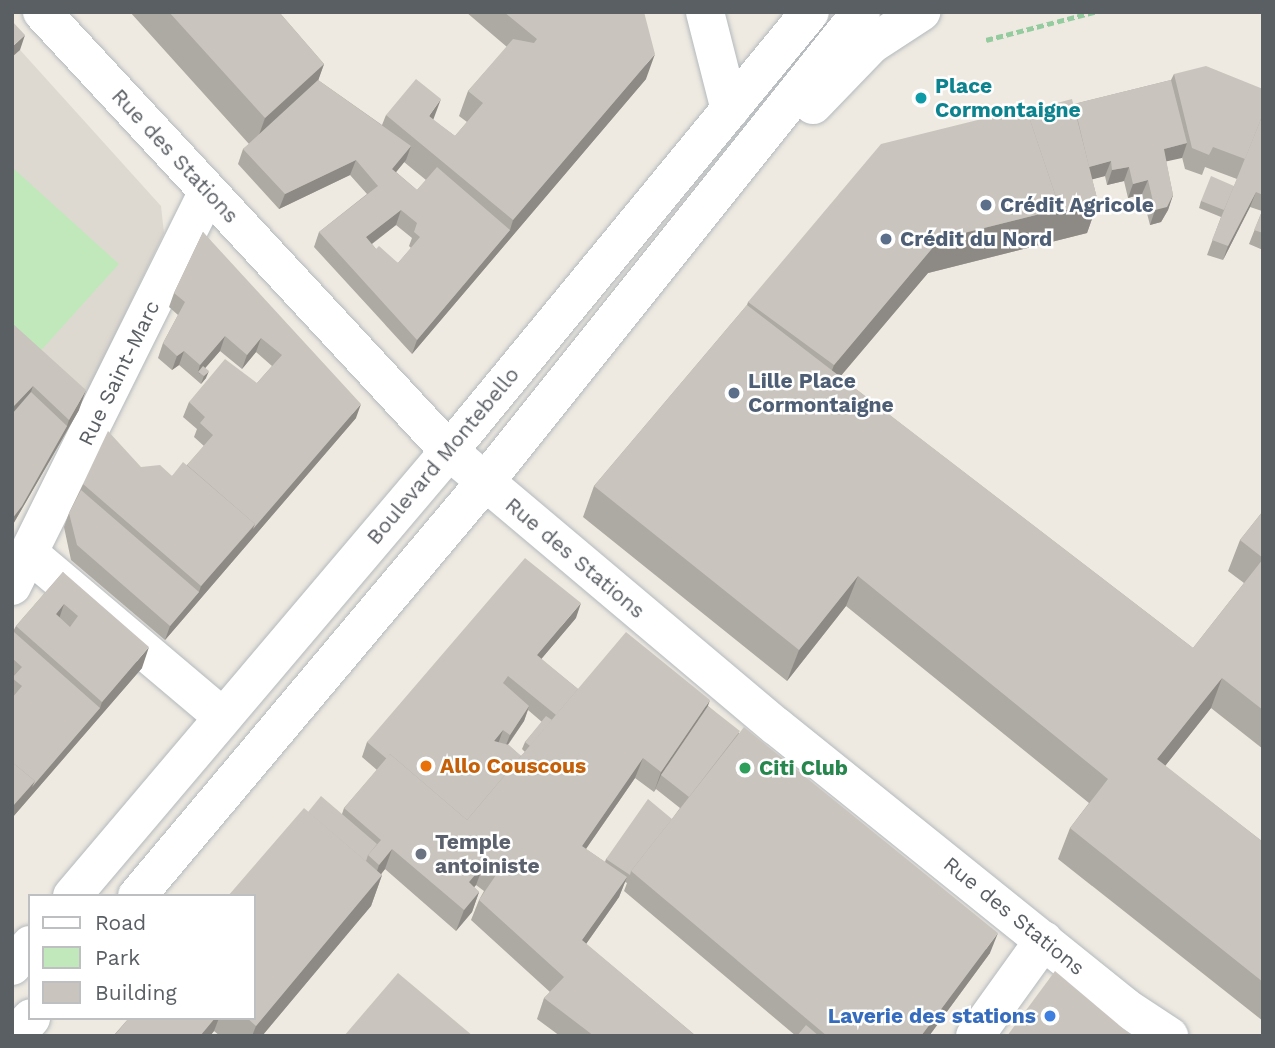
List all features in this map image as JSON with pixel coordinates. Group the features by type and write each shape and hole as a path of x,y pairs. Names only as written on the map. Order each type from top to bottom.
{"main road":[{"name":"Rue des Stations","path":"42,12 449,451 776,726 1125,1007 1169,1036"},
{"path":"705,12 730,110"},
{"name":"Boulevard Montebello","path":"74,894 449,451 810,12"},
{"path":"139,894 485,482 740,168 797,89 861,12"},
{"path":"740,168 786,132 872,44 921,12"},
{"name":"Rue Saint-Marc","path":"22,571 208,192"},
{"path":"22,571 223,717"},
{"path":"975,1036 1044,940"},
{"path":"12,966 28,947"},
{"path":"15,1036 29,1020"}],"path":[{"path":"986,12 992,12"},
{"path":"986,40 1094,12"}],"shaded area":[{"path":"12,41 161,206 164,233 79,410 12,395"}],"green space":[{"path":"12,167 119,264 36,356 12,334"}],"building":[{"path":"169,12 279,12 324,64 265,118"},
{"path":"504,12 644,12 655,54 513,220 386,115 416,79 441,99 429,116 455,136 483,103 468,91 513,39 534,43 537,39"},
{"path":"12,21 25,35 12,47"},
{"path":"1206,66 1263,89 1263,114 1245,159 1213,147 1209,155 1192,148 1174,74"},
{"path":"318,80 411,146 392,169 417,190 437,167 510,230 417,340 319,232 378,186 356,160 285,194 243,149","holes":["401,210 417,223 414,232 420,237 398,263 379,246 376,249 366,237"]},
{"path":"1171,80 1187,143 1164,149 1173,195 1167,207 1155,210 1148,180 1133,184 1129,167 1112,170 1111,161 1089,167 1074,104"},
{"path":"1072,99 1098,202 1059,212 1027,111"},
{"path":"1026,108 1060,209 940,239 834,365 748,302 881,144"},
{"path":"1263,114 1263,195 1256,192 1228,246 1212,240"},
{"path":"1211,176 1234,186 1224,210 1201,201"},
{"path":"1263,209 1263,233 1254,230"},
{"path":"203,232 361,404 253,529 255,524 187,465 213,435 200,423 205,417 189,402 225,359 257,383 282,355 261,338 247,355 225,336 200,365 184,351 177,356 163,343 185,302 174,293"},
{"path":"747,305 1193,648 1263,559 1263,710 1222,678 1157,759 1263,842 1263,982 1070,828 1108,779 858,576 799,650 594,486"},
{"path":"12,323 86,390 69,420 33,386 12,408"},
{"path":"203,366 209,371 204,376 198,372"},
{"path":"31,392 67,426 12,519 12,414"},
{"path":"108,431 141,467 160,465 172,476 183,462 255,524 201,586 83,484"},
{"path":"81,490 199,592 170,626 77,545 69,513"},
{"path":"1263,511 1263,558 1240,540"},
{"path":"525,558 581,603 537,655 578,689 556,715 508,676 503,683 529,706 510,735 503,730 494,741 509,745 521,756 467,820 390,754 387,759 367,742"},
{"path":"63,572 149,647 102,702 16,626","holes":["64,604 78,616 70,627 56,614"]},
{"path":"14,632 100,708 32,787 35,781 12,762 12,698 22,686 12,678 22,667 12,658"},
{"path":"626,632 710,700 661,772 643,758 582,846 627,877 582,940 696,1036 594,1036 544,998 564,977 479,900 496,875 484,864 469,882 479,892 464,910 392,849 379,865 368,855 381,840 344,808 390,754 467,820"},
{"path":"708,706 740,731 689,797 661,775"},
{"path":"546,716 552,720 530,746 525,742"},
{"path":"744,727 998,933 921,1036 827,1036 631,871"},
{"path":"12,762 35,781 12,807"},
{"path":"321,796 377,844 366,861 376,870 308,812"},
{"path":"648,799 672,819 630,875 606,859"},
{"path":"304,808 382,875 256,1026 249,1020 256,1020 256,894 230,894"},
{"path":"1055,971 1132,1036 1007,1036"},
{"path":"398,973 473,1036 344,1036"},
{"path":"127,1020 213,1020 200,1036 114,1036"},
{"path":"806,1025 819,1036 797,1036"}],"place":[{"name":"Place Cormontaigne","path":"921,98"},
{"name":"Crédit Agricole","path":"986,205"},
{"name":"Crédit du Nord","path":"886,239"},
{"name":"Lille Place Cormontaigne","path":"734,393"},
{"name":"Allo Couscous","path":"426,766"},
{"name":"Citi Club","path":"745,768"},
{"name":"Temple antoiniste","path":"421,854"},
{"name":"Laverie des stations","path":"1050,1016"}]}
